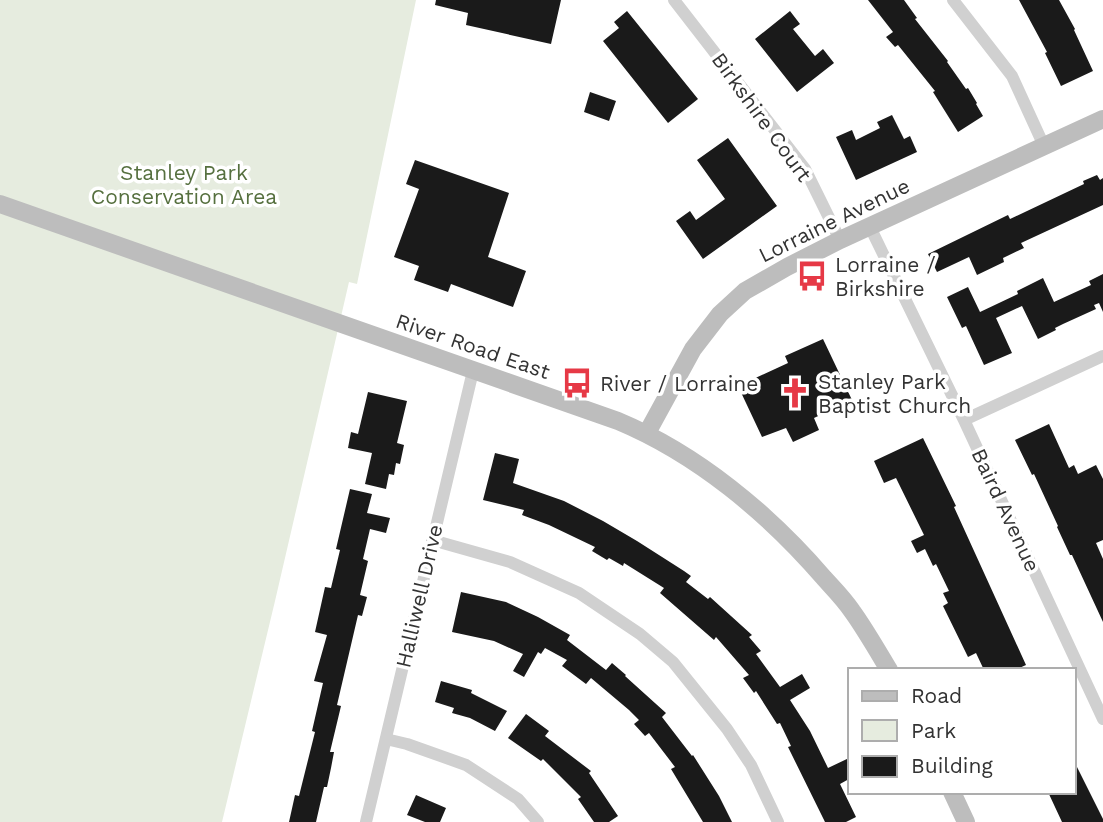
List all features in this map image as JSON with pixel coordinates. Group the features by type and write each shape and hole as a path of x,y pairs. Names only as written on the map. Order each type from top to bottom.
{"street":[{"name":"Birkshire Court","path":"674,0 805,169 840,240"},
{"path":"953,0 1012,76 1044,146"},
{"name":"Lorraine Avenue","path":"646,433 693,349 720,314 745,291 840,240 1103,119"},
{"name":"River Road East","path":"0,204 646,433 730,488 767,519 808,559 851,609 888,668"},
{"name":"Baird Avenue","path":"870,227 964,420 1103,719"},
{"path":"964,420 1103,356"},
{"name":"Halliwell Drive","path":"366,822 473,371"},
{"path":"432,540 522,567 579,593 640,634 673,662 727,729 751,765 778,822"},
{"path":"386,739 466,765 518,799 538,822"},
{"path":"953,794 966,822"}],"green space":[{"name":"Stanley Park Conservation Area","path":"0,0 416,0 357,284 349,282 222,822 0,822"}],"building":[{"path":"436,0 561,0 551,44 466,25 468,13 435,5"},
{"path":"868,0 904,0 917,18 915,19 966,89 968,88 983,116 958,132 933,92 935,91 898,45 895,47 886,37 893,32"},
{"path":"1019,0 1059,0 1093,71 1061,86 1045,53 1047,52"},
{"path":"627,11 698,99 668,123 603,41 619,28 614,22"},
{"path":"790,11 800,24 793,29 815,56 823,49 834,63 797,92 755,39"},
{"path":"590,92 616,101 609,121 584,112"},
{"path":"892,115 904,139 910,136 917,152 856,180 836,137 852,130 856,140 880,128 877,122"},
{"path":"728,138 777,206 703,259 676,221 690,211 696,220 725,199 697,160"},
{"path":"415,160 509,193 488,257 526,271 513,307 451,284 448,292 414,280 419,266 394,257 419,189 406,184"},
{"path":"1097,175 1100,180 1103,178 1103,205 1021,243 1024,248 1003,258 1004,262 977,275 969,257 937,272 928,254 1008,215 1010,219 1084,184 1083,181"},
{"path":"1103,274 1103,312 1099,303 1094,305 1096,309 1038,339 1022,306 996,318 1012,353 984,365 966,326 962,328 947,297 968,287 980,312 1018,294 1017,291 1043,278 1054,302 1091,285 1089,281"},
{"name":"Stanley Park Baptist Church","path":"823,339 852,400 814,418 819,430 793,442 786,428 762,437 738,386 788,363 785,356"},
{"path":"368,392 407,401 397,443 404,445 400,464 396,463 394,475 389,474 386,489 365,484 372,453 348,448 351,432 358,434"},
{"path":"1049,424 1069,468 1074,465 1078,474 1096,465 1103,479 1103,540 1096,543 1103,559 1103,622 1034,474 1032,475 1015,440"},
{"path":"923,438 1026,665 1019,668 983,668 976,653 968,657 943,606 948,603 943,593 949,591 936,564 933,566 925,549 917,553 911,541 924,535 896,478 884,483 874,461"},
{"path":"495,453 519,459 513,483 564,501 603,521 691,576 686,582 708,599 710,597 752,635 749,637 761,651 756,654 780,687 802,674 810,688 790,700 810,731 828,768 848,758 848,780 840,784 856,817 846,822 825,822 788,747 791,746 780,723 777,724 756,691 754,693 743,678 749,675 716,637 714,640 660,593 664,588 624,563 623,566 609,558 607,560 592,551 595,547 522,515 524,510 483,500"},
{"path":"350,489 372,494 367,513 390,518 386,533 370,529 363,559 368,561 360,595 367,597 362,616 358,615 337,705 341,706 330,752 334,752 316,822 289,822 295,795 299,796 315,732 312,731 323,683 314,681 327,635 315,632 325,587 331,588 340,550 336,549"},
{"path":"461,592 506,602 538,617 570,635 567,640 606,670 612,663 666,713 662,717 693,755 732,822 703,822 671,769 675,767 649,733 645,736 634,724 639,720 591,678 586,684 562,666 567,660 545,648 541,654 538,652 524,677 513,671 523,654 494,641 452,632"},
{"path":"441,681 472,690 471,693 507,711 495,731 470,718 452,713 454,708 435,702"},
{"path":"526,714 549,731 545,736 591,771 589,773 618,816 609,822 594,822 578,799 581,797 543,759 541,761 508,738"},
{"path":"1075,763 1103,822 1062,822 1049,794 1075,794"},
{"path":"416,795 446,808 440,822 425,822 407,815"}],"place":[{"name":"Lorraine / Birkshire","path":"812,276"},
{"name":"River / Lorraine","path":"577,383"},
{"name":"Stanley Park Baptist Church","path":"795,393"}]}
